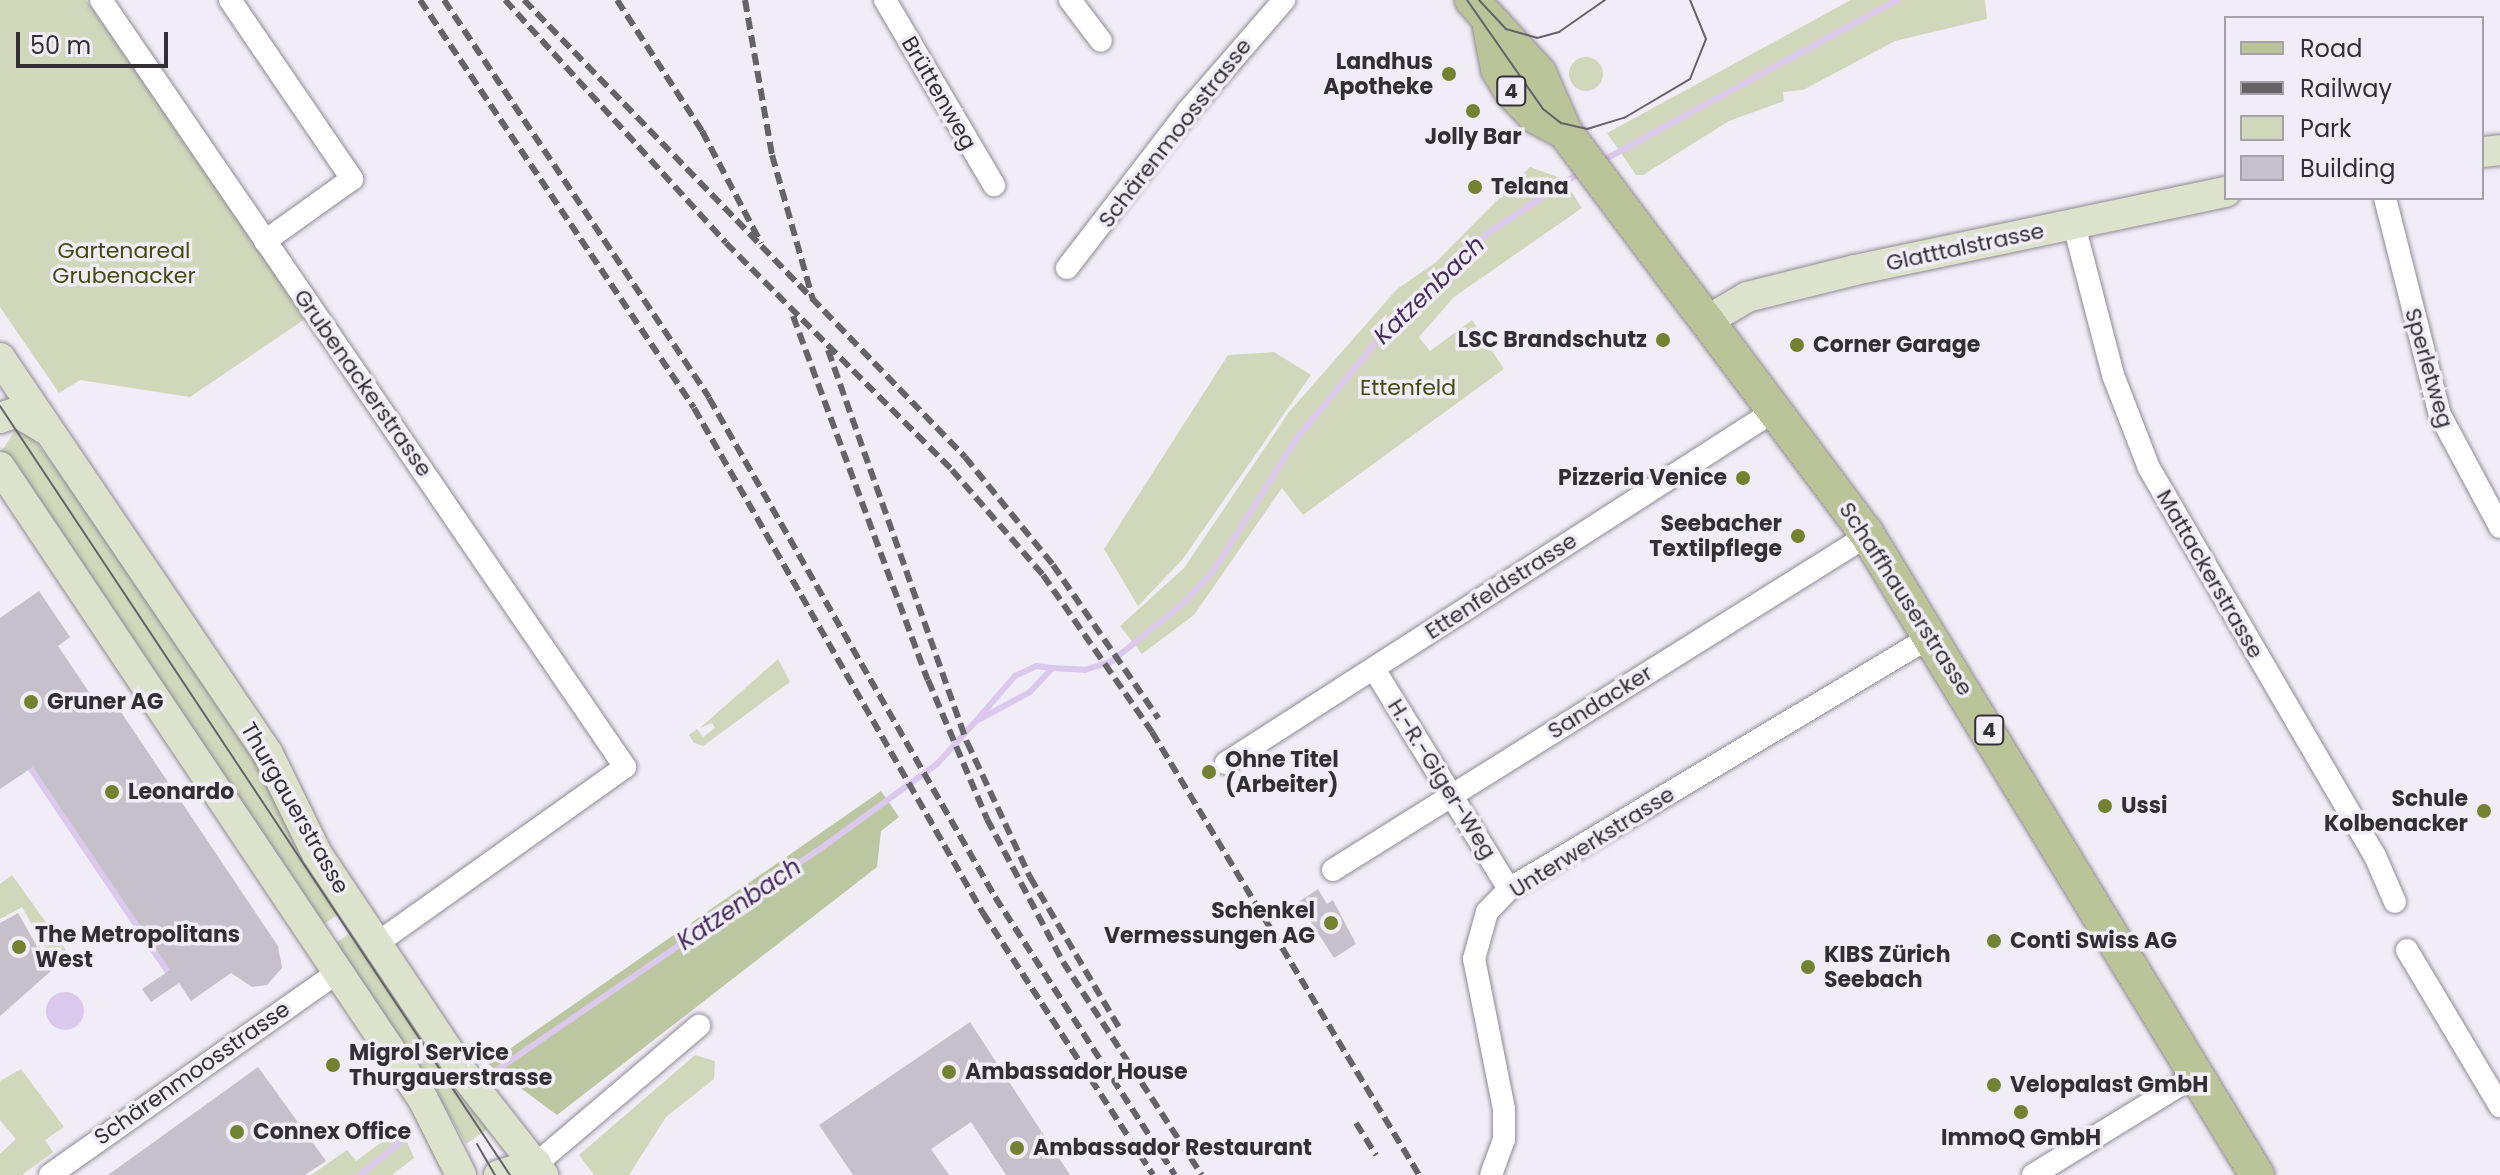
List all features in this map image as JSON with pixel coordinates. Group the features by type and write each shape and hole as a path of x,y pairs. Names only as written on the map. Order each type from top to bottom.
{"main road":[{"name":"Schaffhauserstrasse","path":"1481,13 1498,69 1512,92 1535,116 1573,143 1710,319 1868,535 2257,1175"},
{"name":"Glatttalstrasse","path":"1710,319 1761,293 2224,192"},
{"name":"Thurgauerstrasse","path":"0,358 268,754 317,854 466,1077 534,1171"},
{"path":"0,418 17,412 50,432"},
{"path":"0,467 195,750 336,973 423,1099 461,1175"},
{"path":"499,1175 534,1171"}],"street":[{"name":"Grubenackerstrasse","path":"101,0 625,767 377,943"},
{"path":"230,0 352,179 265,241"},
{"name":"Brüttenweg","path":"885,0 994,185"},
{"path":"1070,0 1101,41"},
{"name":"Schärenmoosstrasse","path":"1067,268 1279,2"},
{"name":"Sperletweg","path":"2386,200 2440,415 2500,527"},
{"name":"Mattackerstrasse","path":"2074,225 2113,375 2149,468 2375,856 2395,902"},
{"name":"Ettenfeldstrasse","path":"1226,763 1777,409"},
{"name":"Sandacker","path":"1333,870 1868,535"},
{"name":"Unterwerkstrasse","path":"1491,1175 1504,1140 1504,1109 1474,959 1476,932 1509,889 1932,636"},
{"name":"H.-R.-Giger-Weg","path":"1374,669 1509,889"},
{"path":"2407,950 2500,1106"},
{"name":"Schärenmoosstrasse","path":"50,1175 336,973"},
{"path":"534,1171 699,1026"},
{"path":"2033,1175 2198,1074"}],"green space":[{"name":"Gartenareal Grubenacker","path":"0,0 86,0 308,317 190,397 80,380 59,393 0,307"},
{"path":"1851,0 1985,0 1987,19 1895,41 1803,90 1783,92 1784,101 1729,121 1643,175 1636,175 1607,133"},
{"path":"1586,57 1598,62 1603,74 1598,86 1586,91 1574,86 1569,74 1574,62"},
{"name":"Ettenfeld","path":"1530,167 1563,179 1582,208 1454,297 1419,337 1430,351 1472,320 1504,369 1303,515 1282,488 1194,615 1142,654 1120,626 1184,568 1289,412 1397,289 1435,263"},
{"path":"1274,352 1311,375 1182,560 1138,606 1104,549 1228,355"},
{"path":"20,423 76,492 232,717 343,911 318,928 1,452"},
{"path":"778,659 790,682 703,746 694,743 689,735 697,729 703,737 715,728 712,723 700,728"},
{"path":"881,791 899,817 881,831 877,867 557,1115 488,1064"},
{"path":"12,875 66,950 53,961 22,907 0,919 0,884"},
{"path":"356,929 493,1125 466,1144 415,1057 383,1023 331,946"},
{"path":"695,1055 715,1061 714,1079 666,1117 629,1175 594,1175 579,1155"},
{"path":"21,1069 64,1127 45,1140 53,1152 22,1175 0,1175 0,1154 16,1139 0,1120 0,1081"},
{"path":"401,1128 414,1158 392,1175 311,1175 347,1150 356,1161"}],"shaded area":[{"path":"65,992 78,998 84,1011 78,1024 65,1030 52,1024 46,1011 52,998"}],"building":[{"name":"Leonardo","path":"39,591 70,637 58,646 97,704 108,696 119,709 278,946 282,968 267,985 252,987 231,973 191,1001 179,983 151,1002 142,989 170,970 33,767 0,789 0,618"},
{"name":"Schenkel Vermessungen AG","path":"1318,889 1327,904 1333,900 1356,944 1334,958 1298,902"},
{"name":"The Metropolitans West","path":"18,913 51,971 0,1016 0,923"},
{"name":"Ambassador House","path":"970,1022 1070,1175 1006,1175 971,1122 931,1149 949,1175 853,1175 819,1125"},
{"name":"Connex Office","path":"258,1067 326,1161 305,1175 108,1175"}],"waterway":[{"name":"Katzenbach","path":"1602,161 1897,0"},
{"name":"Katzenbach","path":"491,1074 820,849 937,764 976,721 1030,692 1052,668 1085,670 1112,661 1179,607 1212,573 1297,438 1398,316 1488,233 1581,172"},
{"name":"Katzenbach","path":"976,721 1015,676 1036,666 1052,668"},
{"path":"31,769 168,972"},
{"name":"Katzenbach","path":"360,1175 403,1140"}],"tram line":[{"path":"1467,0 1543,109 1561,123 1587,129 1624,118 1690,79 1706,39 1690,0"},
{"path":"1479,0 1506,29 1537,38 1559,32 1605,0"},
{"path":"0,406 510,1175"},
{"path":"477,1144 495,1175"}],"railway":[{"path":"420,0 694,408 983,913 1153,1175"},
{"path":"444,0 709,398 995,897 1175,1175"},
{"path":"505,0 726,243 952,470 1043,575 1152,732 1419,1175"},
{"path":"524,0 965,457 1053,565 1158,718"},
{"path":"617,0 702,131 761,243"},
{"path":"745,0 772,155 813,300"},
{"path":"793,316 928,680 987,819 1063,962 1202,1175"},
{"path":"828,350 967,742 1030,877 1121,1031"},
{"path":"1356,1123 1376,1155"}],"place":[{"name":"Landhus Apotheke","path":"1449,74"},
{"name":"Jolly Bar","path":"1473,111"},
{"name":"Telana","path":"1475,187"},
{"name":"LSC Brandschutz","path":"1663,340"},
{"name":"Corner Garage","path":"1797,345"},
{"name":"Pizzeria Venice","path":"1743,478"},
{"name":"Seebacher Textilpflege","path":"1798,536"},
{"name":"Gruner AG","path":"31,702"},
{"name":"Ohne Titel (Arbeiter)","path":"1209,772"},
{"name":"Leonardo","path":"112,792"},
{"name":"Ussi","path":"2105,806"},
{"name":"Schule Kolbenacker","path":"2484,811"},
{"name":"Schenkel Vermessungen AG","path":"1331,923"},
{"name":"Conti Swiss AG","path":"1994,941"},
{"name":"The Metropolitans West","path":"19,947"},
{"name":"KIBS Zürich Seebach","path":"1808,967"},
{"name":"Migrol Service Thurgauerstrasse","path":"333,1065"},
{"name":"Ambassador House","path":"949,1072"},
{"name":"Velopalast GmbH","path":"1994,1085"},
{"name":"ImmoQ GmbH","path":"2021,1112"},
{"name":"Connex Office","path":"237,1132"},
{"name":"Ambassador Restaurant","path":"1017,1148"}]}
